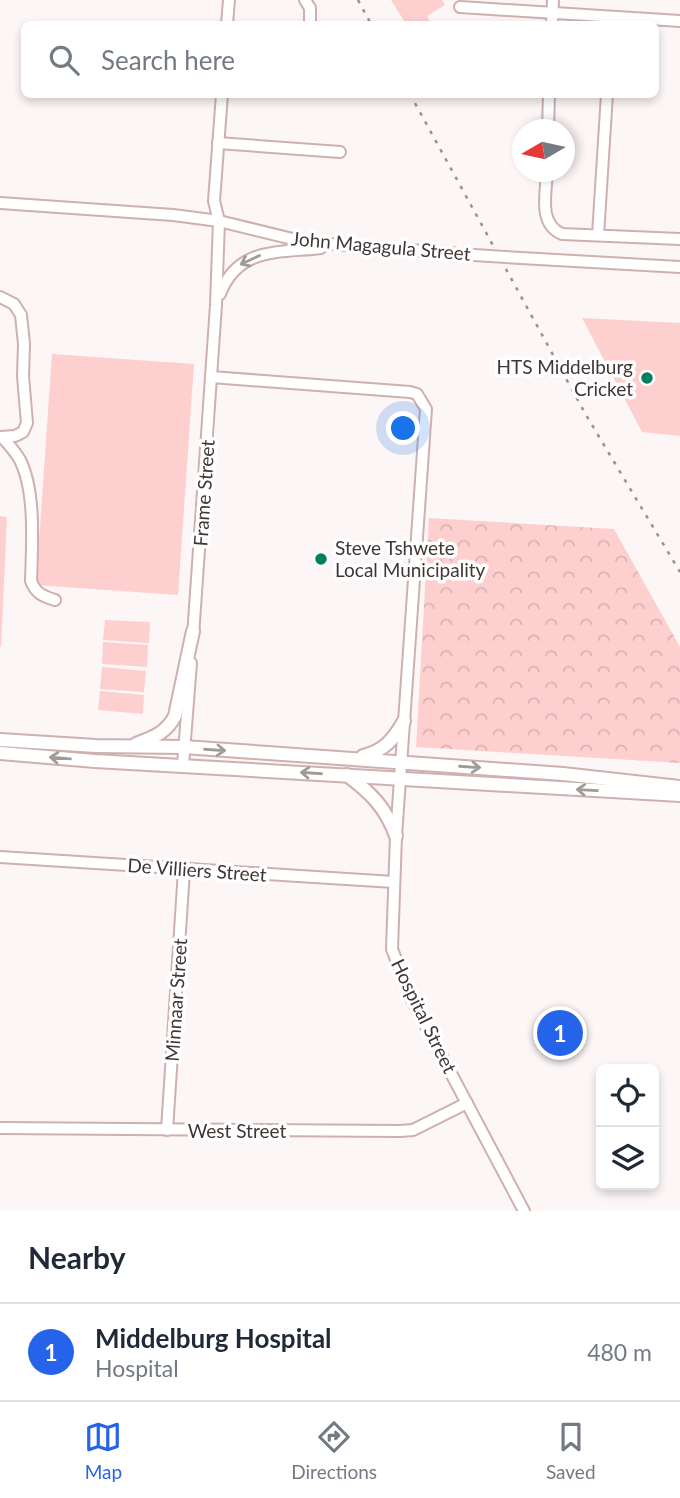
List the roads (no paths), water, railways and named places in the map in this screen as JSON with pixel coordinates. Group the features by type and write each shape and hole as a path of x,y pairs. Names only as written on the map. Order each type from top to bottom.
{"main road":[{"path":"129,747 160,734 170,726 175,716 193,631"},
{"path":"353,759 377,753 389,743 404,721"},
{"path":"0,740 96,746 184,747 402,762 563,774 680,787"},
{"path":"95,761 96,746"},
{"path":"0,753 95,761 680,795"},
{"path":"347,775 375,798 383,808 396,836"}],"street":[{"path":"228,21 229,0"},
{"path":"305,0 310,8 310,21"},
{"path":"552,19 553,0"},
{"path":"460,7 552,19 680,21"},
{"name":"Frame Street","path":"183,765 216,305 219,221 214,201 222,98"},
{"path":"548,119 549,98"},
{"path":"598,235 607,98"},
{"path":"218,143 340,152"},
{"path":"547,182 546,216 551,228 562,234 680,239"},
{"name":"John Magagula Street","path":"0,204 173,215 219,221 294,239 341,246 680,267"},
{"path":"216,305 231,272 245,260 267,253 341,246"},
{"path":"0,297 14,304 21,315 27,423 23,432 1,438 20,461 25,478 32,519 31,581 34,589 42,596 55,600"},
{"name":"Hospital Street","path":"211,377 410,392 422,399 426,409 396,836 392,949 410,996 524,1211"},
{"name":"De Villiers Street","path":"0,857 394,882"},
{"name":"Minnaar Street","path":"167,1130 184,870"},
{"name":"West Street","path":"0,1128 400,1131 413,1130 467,1103"}],"railway":[{"path":"358,0 369,21"},
{"path":"412,98 586,415 680,572"}],"place":[{"name":"HTS Middelburg Cricket","path":"647,378"},
{"name":"Steve Tshwete Local Municipality","path":"321,559"},
{"name":"Middelburg Hospital","path":"560,1033"}]}
